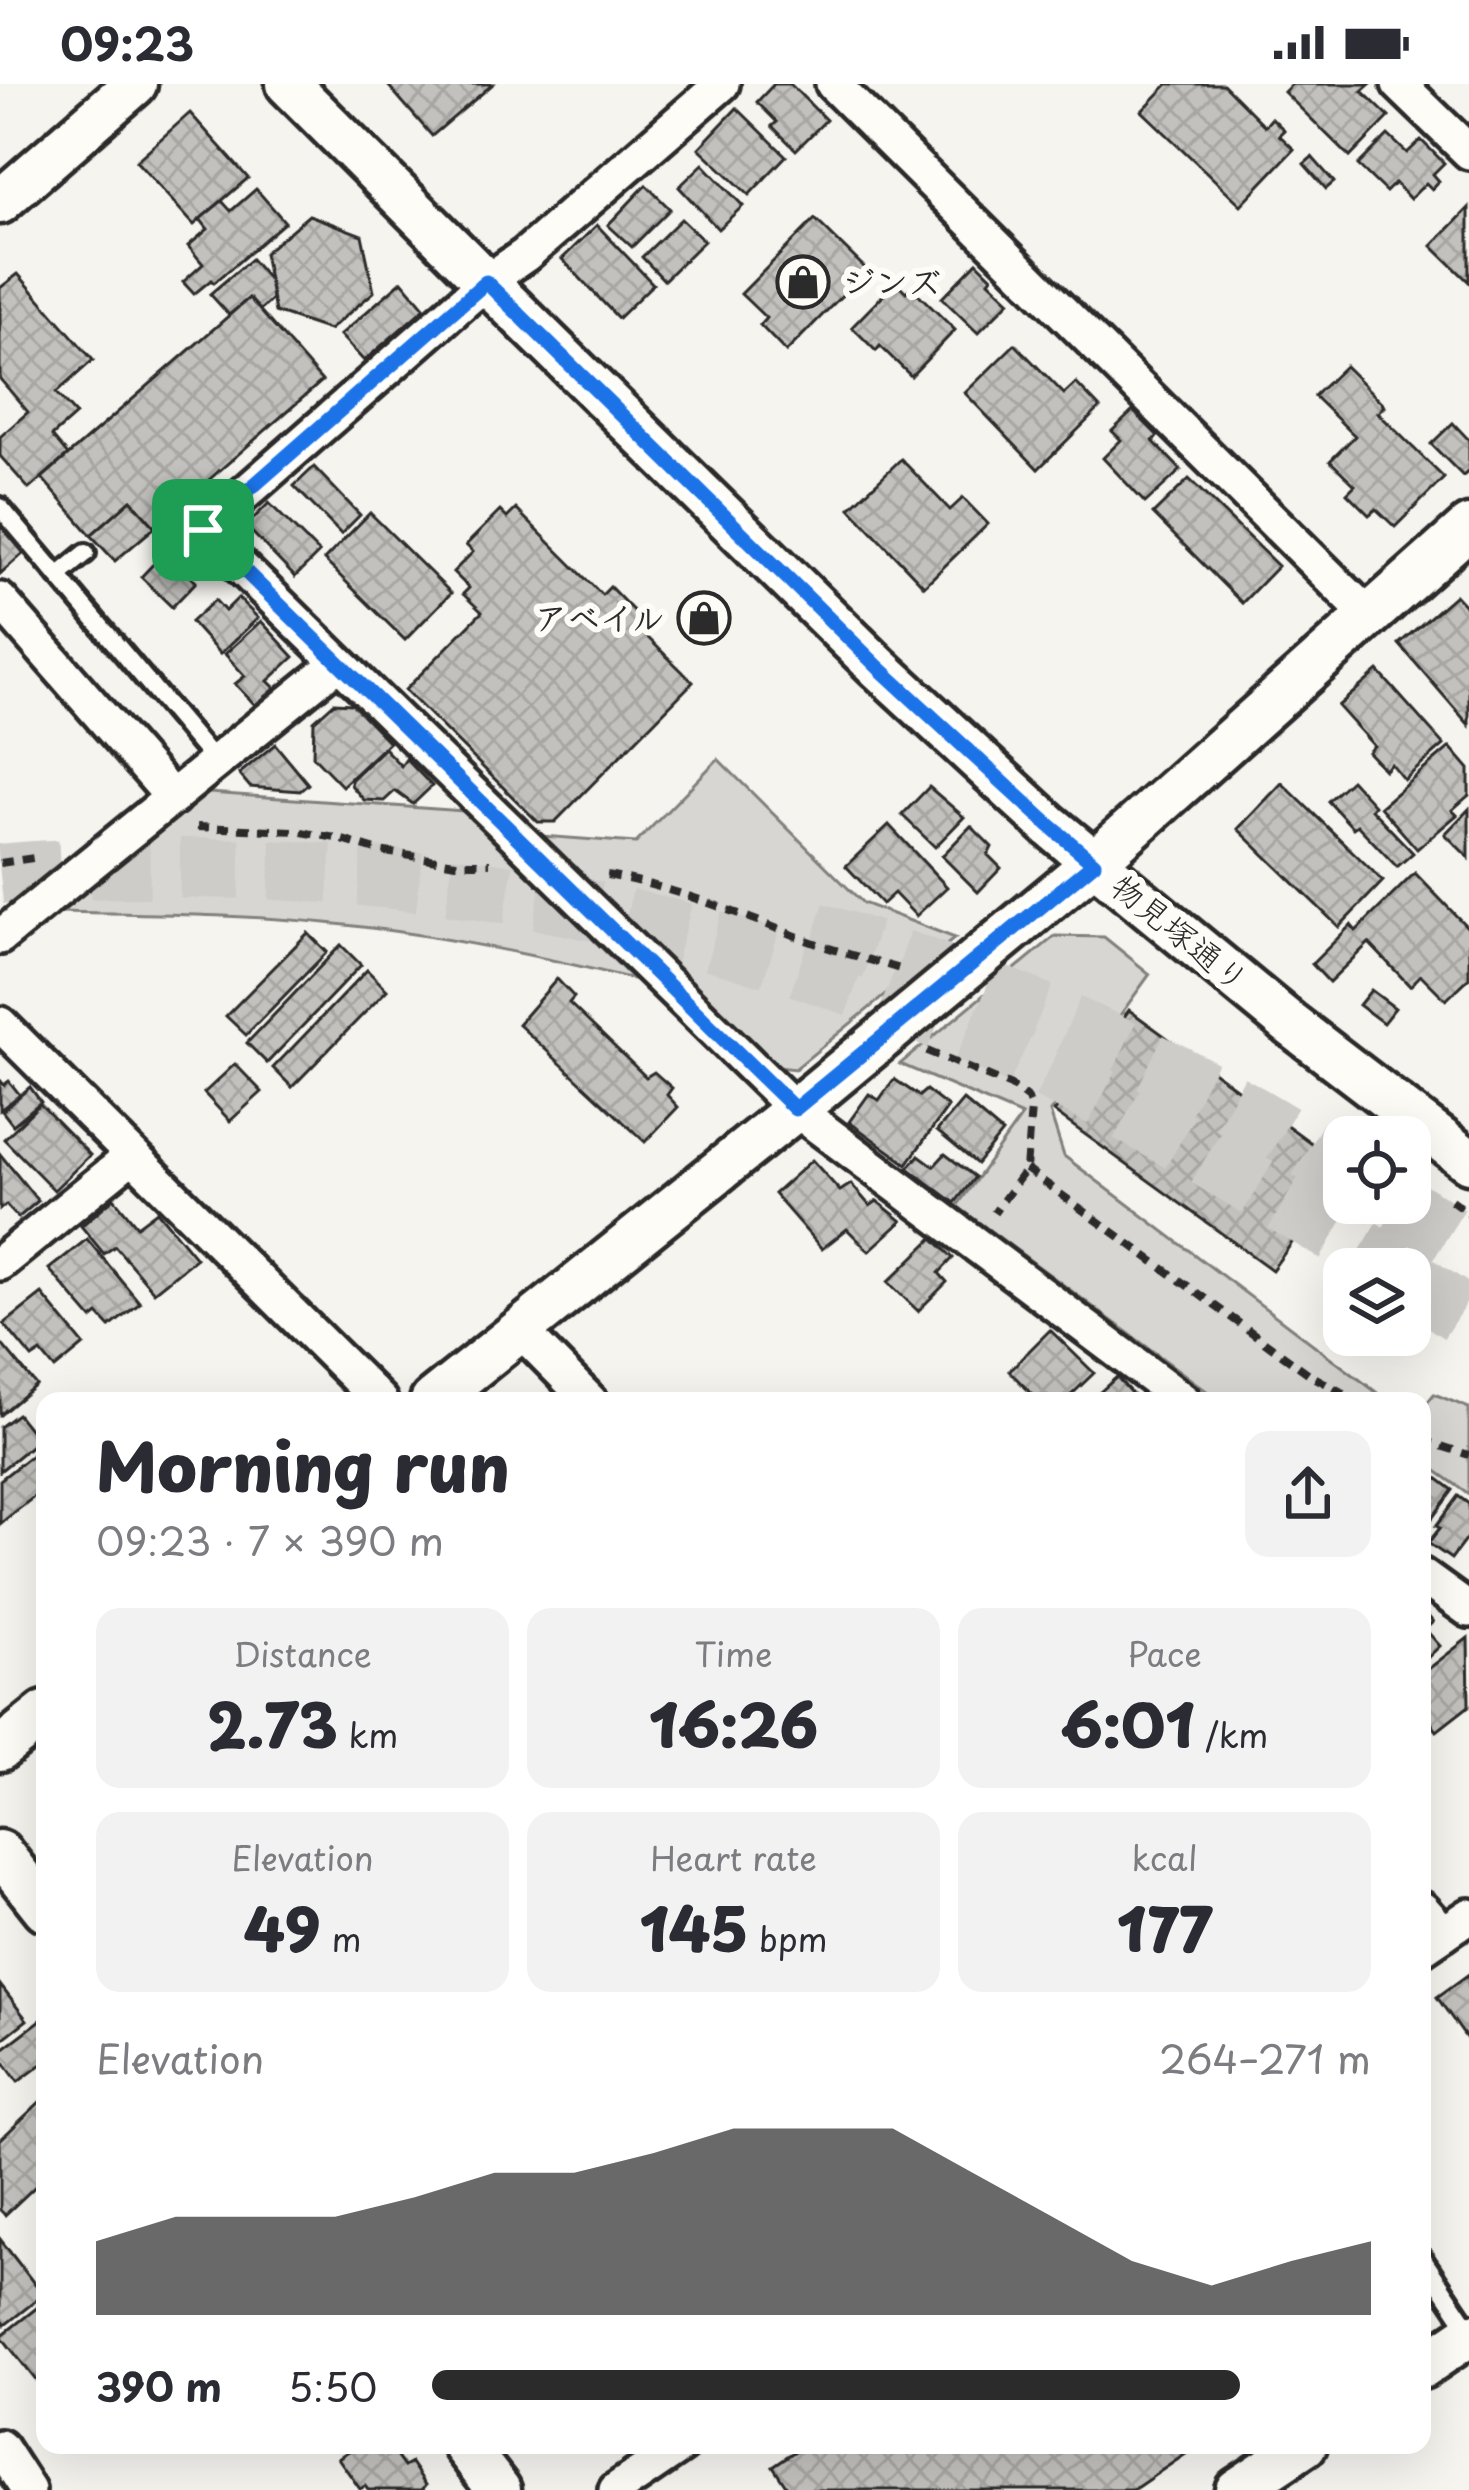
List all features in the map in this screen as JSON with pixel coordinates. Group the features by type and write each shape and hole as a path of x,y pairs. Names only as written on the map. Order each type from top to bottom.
{"street":[{"path":"0,202 135,84"},
{"name":"物見塚通り","path":"288,84 878,667 1049,825 1289,1023 1469,1161"},
{"path":"722,84 525,255 486,282 203,530 795,1109 1172,1392"},
{"path":"833,84 1370,616"},
{"path":"1399,84 1469,152"},
{"path":"443,1392 1094,863 1469,527"},
{"path":"0,601 173,798"},
{"path":"0,937 338,663"},
{"path":"0,1024 371,1392"},
{"path":"0,1263 132,1156"},
{"path":"521,1330 581,1392"},
{"path":"1431,1583 1469,1610"},
{"path":"0,1749 36,1720"},
{"path":"0,1852 36,1898"},
{"path":"1431,2360 1469,2331"},
{"path":"0,2447 28,2490"},
{"path":"471,2454 499,2490"},
{"path":"616,2490 669,2454"},
{"path":"1237,2490 1291,2454"}],"lane":[{"path":"2,498 58,576 216,763"},
{"path":"58,576 86,553"},
{"path":"1431,2272 1469,2331"}],"path":[{"path":"914,1045 1011,1086 1028,1099 1031,1108 1026,1168 973,1244"},
{"path":"1026,1168 1312,1376 1342,1392"},
{"path":"1431,1443 1469,1455"}],"shaded area":[{"path":"718,759 863,903 955,938 795,1069 778,1067 542,836 636,843"},
{"path":"209,793 464,811 633,979 481,945 365,927 227,916 60,912"},
{"path":"1055,936 1104,937 1150,974 1050,1112 1064,1156 1376,1392 1208,1392 957,1206 1022,1116 900,1064"},
{"path":"1434,1394 1469,1408 1469,1494 1431,1467"}],"building":[{"path":"387,84 493,84 432,136"},
{"path":"774,84 790,84 826,120 796,150 757,102"},
{"path":"1168,84 1223,84 1265,126 1272,118 1284,130 1279,135 1294,149 1241,205 1142,111"},
{"path":"1292,84 1370,84 1362,91 1389,117 1350,157 1284,92"},
{"path":"737,108 786,156 749,195 699,148"},
{"path":"190,113 248,178 194,225 136,161"},
{"path":"1388,135 1407,153 1421,140 1444,163 1433,174 1439,181 1432,189 1426,183 1410,199 1395,183 1386,192 1358,165"},
{"path":"1312,157 1334,182 1326,189 1304,164"},
{"path":"703,164 743,206 718,229 679,187"},
{"path":"646,185 670,209 632,247 608,225"},
{"path":"256,189 285,222 214,283 211,280 194,294 183,282 203,264 188,246 208,229 200,219 222,201 231,211"},
{"path":"1469,208 1469,282 1432,246"},
{"path":"309,215 362,235 374,292 329,330 275,312 264,253"},
{"path":"681,219 704,241 664,280 642,257"},
{"path":"815,219 867,270 786,352 760,325 766,318 741,294"},
{"path":"597,225 653,284 618,318 562,259"},
{"path":"251,259 269,280 272,299 260,310 249,298 229,315 210,294"},
{"path":"977,262 1010,301 978,333 942,298"},
{"path":"18,274 93,360 56,393 76,415 52,436 68,455 29,489 0,456 0,437 28,412 0,379 0,288"},
{"path":"402,281 425,308 364,361 340,335"},
{"path":"896,282 906,292 911,287 955,330 911,376 852,327"},
{"path":"249,298 322,381 155,527 131,500 91,535 42,478"},
{"path":"1015,344 1064,394 1076,383 1100,408 1038,469 965,393"},
{"path":"1345,366 1385,406 1378,413 1444,478 1395,527 1376,509 1369,515 1347,493 1355,485 1330,461 1355,436 1314,396"},
{"path":"1133,411 1158,436 1153,441 1181,470 1145,503 1103,458 1121,440 1112,431"},
{"path":"1453,423 1469,440 1469,471 1463,476 1431,444"},
{"path":"901,459 950,510 963,498 988,524 924,586 850,508"},
{"path":"314,467 360,515 341,534 294,486"},
{"path":"1189,479 1278,566 1242,603 1153,514"},
{"path":"131,500 155,527 115,561 91,535"},
{"path":"269,503 319,553 295,577 246,526"},
{"path":"516,509 602,595 610,587 644,622 638,628 693,682 555,822 538,822 405,690 482,612 463,594 469,588 453,572 473,552 466,545 500,511 507,518"},
{"path":"370,513 451,593 405,640 324,560"},
{"path":"0,524 24,553 0,574"},
{"path":"178,538 198,558 186,571 196,582 172,607 141,577"},
{"path":"1455,595 1469,610 1469,725 1399,644"},
{"path":"238,598 258,618 220,654 191,622 215,600 225,611"},
{"path":"261,621 294,657 268,681 276,689 256,706 235,684 245,676 225,654"},
{"path":"1378,671 1444,745 1404,780 1391,764 1385,770 1368,752 1374,746 1338,706"},
{"path":"334,703 352,704 389,742 342,786 313,756 314,721"},
{"path":"275,744 308,784 300,791 250,787 239,774"},
{"path":"1450,747 1469,769 1469,795 1452,810 1457,815 1417,849 1380,807"},
{"path":"384,748 401,766 406,759 432,786 413,804 395,791 384,801 364,800 351,785"},
{"path":"1351,780 1413,853 1397,867 1328,801"},
{"path":"1282,783 1383,881 1339,927 1238,829"},
{"path":"929,787 964,817 935,847 902,815"},
{"path":"1469,809 1469,858 1445,834"},
{"path":"889,825 947,887 916,916 894,893 882,904 846,866"},
{"path":"971,826 992,847 988,855 1001,868 978,892 942,856"},
{"path":"1415,873 1469,929 1469,978 1446,1000 1421,975 1410,986 1369,943 1329,982 1312,964 1351,925 1356,931"},
{"path":"308,933 327,952 246,1035 226,1016"},
{"path":"341,945 361,965 267,1063 247,1043"},
{"path":"367,970 387,990 292,1087 273,1068"},
{"path":"557,979 574,997 569,1003 646,1077 654,1072 672,1088 667,1095 678,1107 645,1142 518,1024"},
{"path":"1371,990 1395,1008 1383,1023 1359,1005"},
{"path":"1129,1010 1323,1152 1323,1201 1272,1270 1054,1112"},
{"path":"235,1064 262,1092 230,1121 204,1093"},
{"path":"894,1079 919,1096 926,1090 948,1107 907,1164 849,1122 869,1094 879,1100"},
{"path":"0,1080 4,1085 9,1081 20,1095 0,1110"},
{"path":"30,1087 41,1102 13,1125 2,1111"},
{"path":"963,1100 1002,1133 977,1164 937,1131"},
{"path":"40,1104 90,1155 54,1190 4,1139"},
{"path":"0,1154 38,1201 18,1218 6,1205 0,1209"},
{"path":"945,1154 975,1177 955,1203 908,1168 919,1155 934,1166"},
{"path":"812,1160 840,1191 851,1184 870,1206 877,1201 902,1221 869,1251 847,1229 822,1249 774,1194"},
{"path":"114,1198 137,1226 157,1211 196,1258 154,1292 115,1246 104,1254 81,1226"},
{"path":"933,1238 953,1258 939,1273 947,1282 918,1311 888,1282"},
{"path":"87,1239 140,1303 110,1327 98,1314 92,1319 49,1269"},
{"path":"42,1294 84,1345 55,1369 41,1352 32,1358 4,1324"},
{"path":"1050,1330 1094,1373 1074,1392 1030,1392 1009,1371"},
{"path":"0,1342 36,1385 0,1415"},
{"path":"1117,1377 1130,1392 1100,1392"},
{"path":"17,1414 36,1442 0,1471 0,1427"},
{"path":"36,1452 36,1495 0,1524 0,1480"},
{"path":"1431,1474 1453,1490 1431,1520"},
{"path":"1458,1496 1469,1504 1469,1535 1451,1559 1431,1545 1440,1528 1436,1526"},
{"path":"1468,1638 1469,1706 1437,1731 1431,1723 1431,1667"},
{"path":"1469,1974 1469,2042 1437,1997"},
{"path":"0,1985 27,2020 0,2041"},
{"path":"36,2024 36,2069 18,2082 0,2051"},
{"path":"36,2106 36,2186 5,2215 0,2210 0,2140"},
{"path":"0,2239 36,2286 36,2301 5,2325 0,2319"},
{"path":"36,2308 36,2381 1,2336"},
{"path":"395,2454 404,2467 411,2463 426,2485 422,2490 360,2489 338,2458"},
{"path":"791,2454 1186,2454 1133,2490 789,2490 773,2466"}],"tunnel":[{"path":"0,874 172,868 368,877 560,904 654,925 840,981 1017,1055 1182,1143 1360,1248"},
{"path":"815,932 922,967 1081,1030 1233,1105 1323,1159"},
{"path":"1431,1223 1469,1247"},
{"path":"1431,1294 1469,1319"}],"place":[{"name":"ジンズ","path":"803,282"},
{"name":"アベイル","path":"704,618"}],"route":[{"path":"486,282 878,667 1094,863 795,1109 203,530 486,282"}]}
